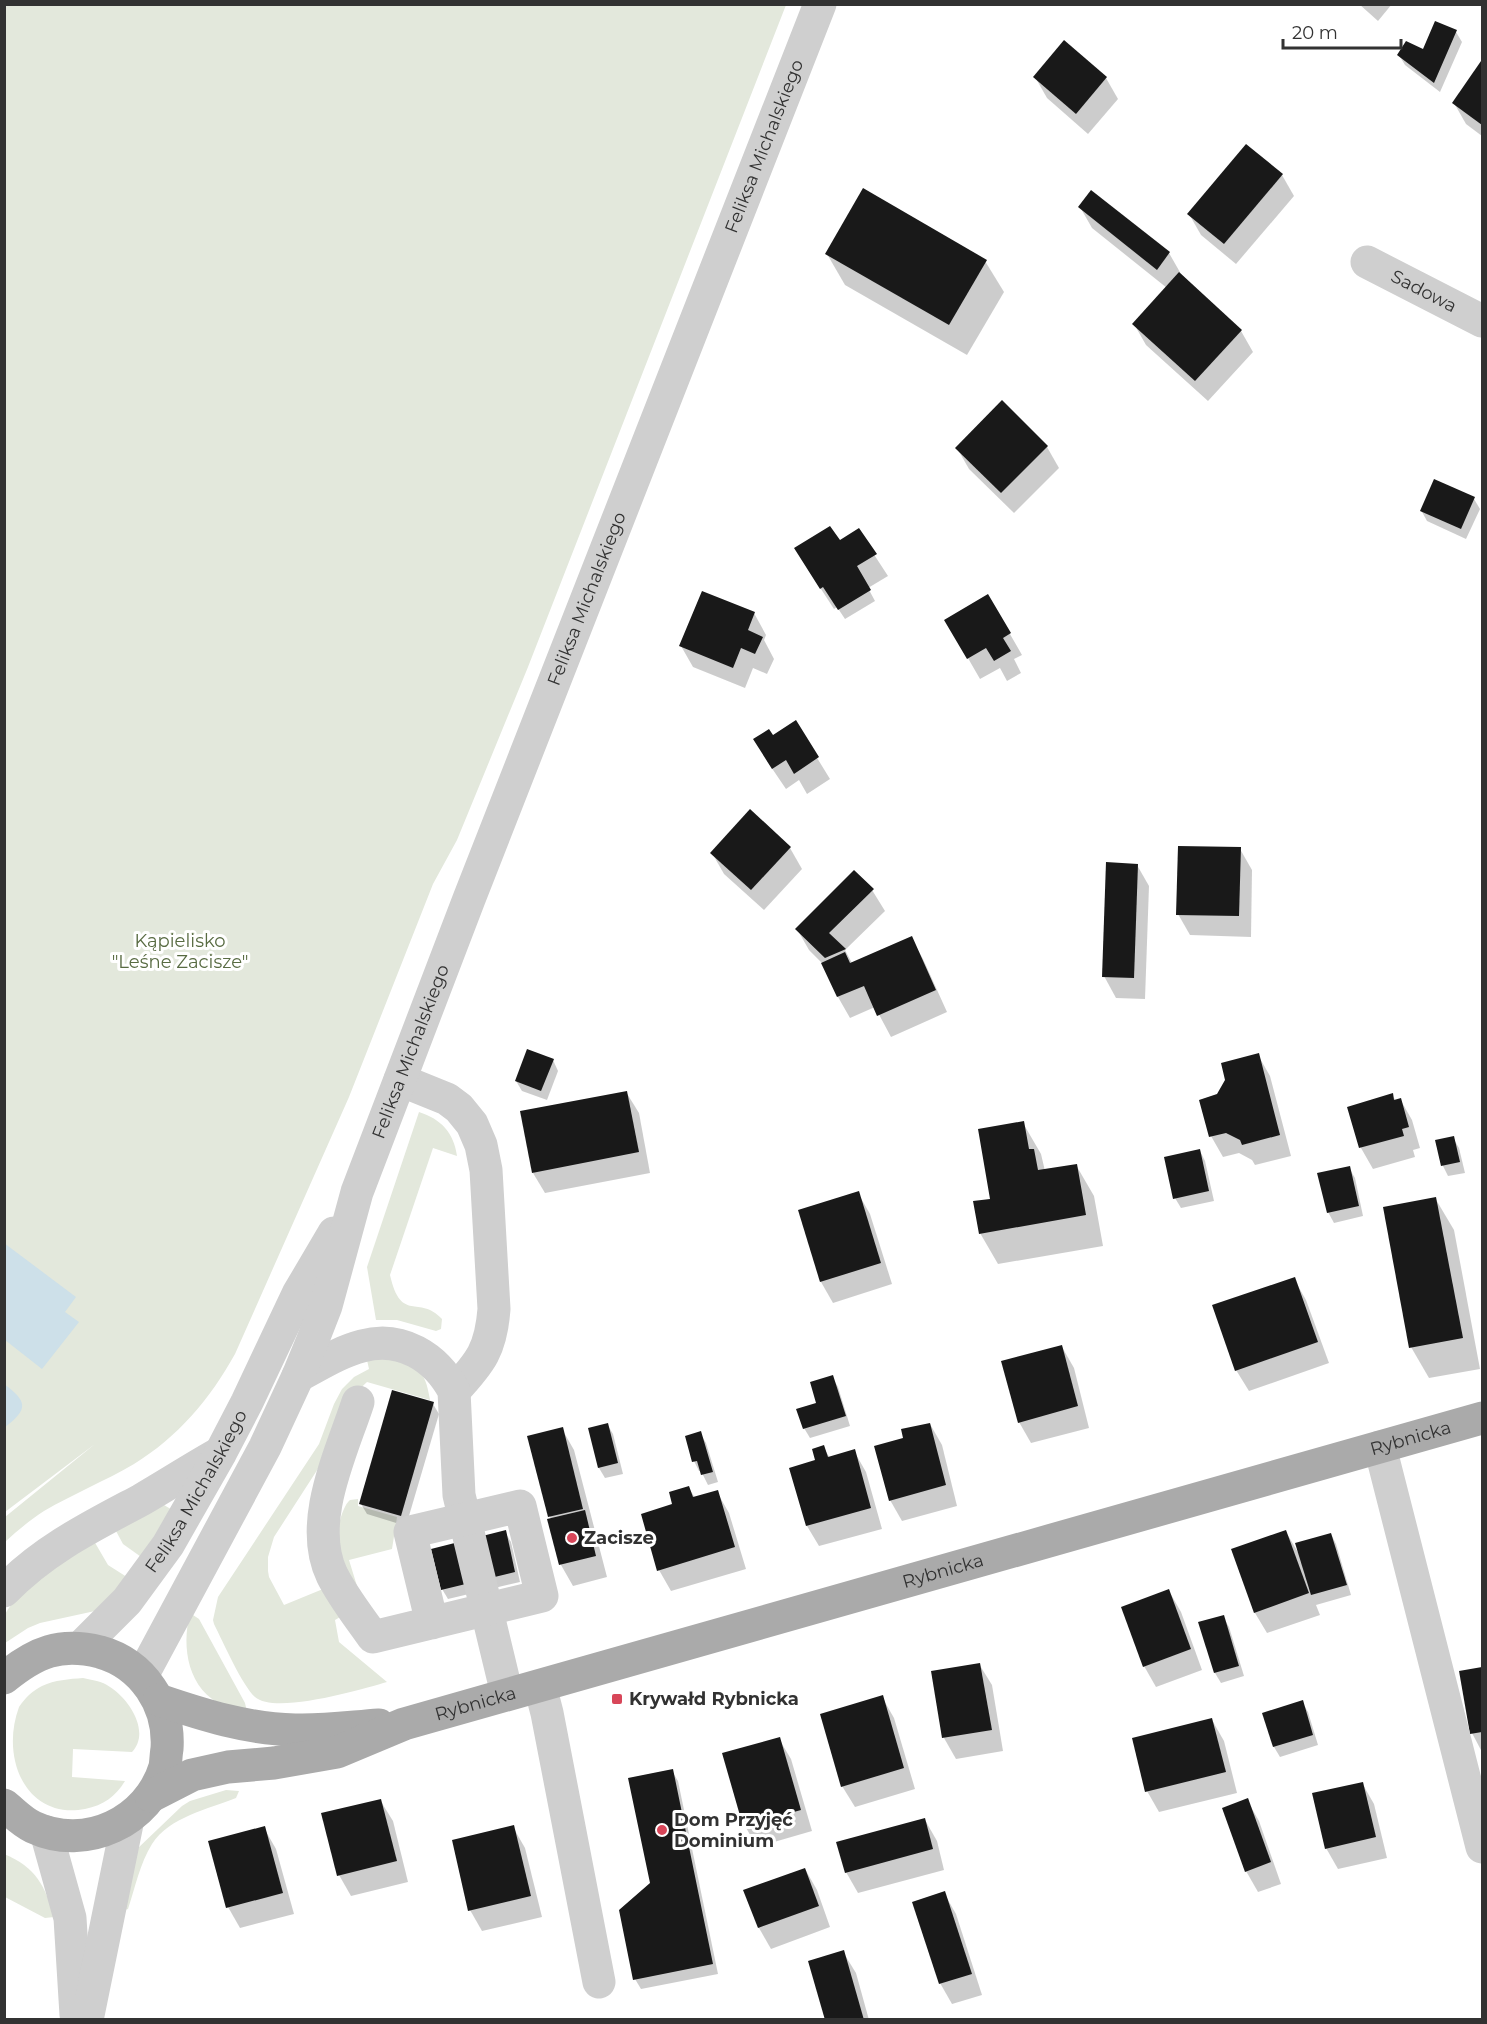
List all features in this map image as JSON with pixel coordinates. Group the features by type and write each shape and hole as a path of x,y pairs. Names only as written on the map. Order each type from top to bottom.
{"main road":[{"name":"Rybnicka","path":"151,1796 192,1775 228,1767 274,1763 337,1752 404,1724 1482,1418"},
{"name":"Rybnicka","path":"81,1647 114,1656 150,1688 201,1714 255,1726 298,1730 404,1724"},
{"path":"4,1678 25,1661 52,1650 81,1647"},
{"path":"19,1820 67,1836 88,1835 109,1829 128,1819 151,1796 165,1766 168,1733 150,1688"}],"street":[{"name":"Feliksa Michalskiego","path":"150,1688 298,1376 326,1306 357,1192 820,4"},
{"name":"Sadowa","path":"1367,262 1482,321"},
{"path":"400,1080 447,1099 459,1108 472,1124 481,1145 486,1170 494,1309 492,1332 486,1351 474,1370 454,1391"},
{"name":"Feliksa Michalskiego","path":"81,1647 127,1601 168,1545 248,1402 298,1294 357,1192"},
{"path":"298,1376 343,1353 363,1346 394,1344 418,1352 436,1364 446,1376 454,1391 459,1496 507,1694"},
{"path":"358,1402 324,1510 322,1532 328,1563 342,1592 373,1637 432,1623 486,1610 542,1596 520,1506 410,1532 432,1623"},
{"path":"1380,1447 1482,1847"},
{"path":"4,1591 39,1560 68,1539 141,1500 221,1452"},
{"path":"540,1686 599,1982"},
{"path":"87,2019 128,1819"},
{"path":"19,1820 70,1918 76,2019"}],"green space":[{"name":"Kąpielisko \"Leśne Zacisze\"","path":"5,5 786,5 528,667 457,840 433,884 349,1097 235,1354 204,1401 165,1442 134,1464 44,1511 5,1542 5,1517 95,1444 5,1512"},
{"path":"419,1112 434,1119 445,1128 453,1140 457,1156 433,1148 390,1275 394,1290 405,1304 426,1308 442,1319 441,1329 436,1331 397,1320 376,1320 367,1267"},
{"path":"389,1358 413,1367 422,1375 430,1400 367,1382 351,1397 332,1447 274,1537 268,1557 269,1577 284,1605 323,1589 342,1616 335,1620 339,1642 387,1682 320,1699 281,1703 265,1702 255,1697 244,1683 214,1624 218,1597 319,1444 342,1389 354,1377 369,1369 367,1360"},
{"path":"358,1499 358,1506 397,1517 392,1549 349,1560 361,1599 337,1546 344,1509 350,1500"},
{"path":"164,1505 174,1511 144,1559 123,1544 116,1531"},
{"path":"94,1541 108,1565 130,1579 95,1611 40,1623 5,1643 4,1618 11,1606 45,1575"},
{"path":"190,1613 199,1619 245,1703 247,1712 227,1707 212,1699 195,1679 187,1654 187,1626"},
{"path":"83,1678 107,1685 124,1699 135,1717 139,1735 132,1752 73,1749 72,1777 125,1781 113,1796 103,1803 85,1809 64,1810 47,1805 33,1795 23,1781 16,1765 13,1746 14,1726 19,1707 35,1690 52,1682"},
{"path":"226,1790 239,1791 236,1798 179,1820 159,1835 144,1859 128,1909 119,1912 136,1850 182,1806 190,1801"},
{"path":"4,1854 32,1871 43,1887 54,1917 45,1918 5,1897"}],"shaded area":[{"path":"4,1243 76,1297 65,1312 79,1322 42,1369 5,1340"},
{"path":"4,1384 17,1395 22,1405 18,1415 5,1427"}],"building":[{"path":"1435,21 1457,30 1434,83 1397,55 1406,41 1423,49"},
{"path":"1064,40 1107,77 1076,114 1033,77"},
{"path":"1482,62 1482,125 1452,103"},
{"path":"1246,144 1283,174 1224,244 1187,214"},
{"path":"863,188 987,260 949,325 825,254"},
{"path":"1091,190 1170,252 1157,270 1078,207"},
{"path":"1179,272 1242,330 1195,381 1132,324"},
{"path":"1002,400 1048,446 1001,493 955,448"},
{"path":"1434,479 1475,497 1461,529 1420,511"},
{"path":"830,526 840,540 859,528 877,554 857,566 871,590 838,610 823,587 820,589 794,548"},
{"path":"702,591 755,612 748,630 763,637 755,654 741,648 733,668 679,646"},
{"path":"988,594 1011,633 1003,638 1011,651 994,661 986,648 967,659 944,620"},
{"path":"796,720 819,757 794,774 786,760 772,769 753,739 769,729 773,735"},
{"path":"750,809 791,847 751,890 710,853"},
{"path":"1178,846 1241,847 1239,916 1176,915"},
{"path":"1106,862 1138,864 1134,978 1102,977"},
{"path":"854,870 874,889 829,933 846,949 825,958 795,929"},
{"path":"912,936 936,990 877,1016 864,986 837,997 821,963 845,952 850,963"},
{"path":"527,1049 554,1059 541,1091 515,1081"},
{"path":"1259,1053 1280,1135 1242,1145 1240,1140 1226,1133 1209,1137 1199,1100 1217,1094 1225,1080 1221,1063"},
{"path":"627,1091 639,1152 532,1173 520,1111"},
{"path":"1393,1093 1394,1100 1401,1098 1409,1127 1402,1129 1404,1136 1359,1148 1347,1107"},
{"path":"1024,1121 1029,1149 1034,1149 1038,1170 1077,1164 1086,1215 979,1234 973,1201 990,1199 978,1129"},
{"path":"1454,1136 1460,1162 1441,1166 1435,1140"},
{"path":"1200,1149 1209,1191 1173,1199 1164,1157"},
{"path":"1350,1166 1359,1206 1327,1213 1317,1173"},
{"path":"859,1191 881,1263 820,1282 798,1210"},
{"path":"1436,1197 1463,1338 1409,1348 1383,1207"},
{"path":"1295,1277 1318,1342 1235,1371 1212,1305"},
{"path":"1062,1345 1078,1406 1018,1423 1001,1361"},
{"path":"833,1375 846,1416 803,1429 796,1409 816,1403 810,1382"},
{"path":"392,1390 434,1402 401,1516 359,1504"},
{"path":"608,1423 618,1463 598,1468 588,1428"},
{"path":"930,1423 946,1485 889,1501 874,1446 903,1438 901,1429"},
{"path":"563,1427 583,1509 548,1517 527,1436"},
{"path":"701,1431 713,1472 701,1475 697,1461 692,1462 685,1436"},
{"path":"824,1445 828,1457 855,1449 871,1508 806,1526 789,1468 815,1460 812,1449"},
{"path":"689,1486 693,1497 718,1490 735,1547 657,1571 641,1514 672,1504 669,1492"},
{"name":"Zacisze","path":"585,1510 596,1556 559,1565 547,1519"},
{"path":"506,1530 515,1572 441,1590 431,1549"},
{"path":"1286,1530 1309,1593 1254,1613 1231,1549"},
{"path":"1331,1533 1347,1585 1311,1595 1295,1543"},
{"path":"1169,1589 1191,1649 1143,1667 1121,1607"},
{"path":"1224,1615 1239,1666 1214,1673 1198,1622"},
{"path":"980,1663 992,1730 942,1738 931,1671"},
{"path":"1482,1667 1482,1732 1470,1734 1459,1671"},
{"path":"883,1695 904,1768 841,1787 820,1714"},
{"path":"1303,1700 1313,1735 1273,1747 1262,1713"},
{"path":"1212,1718 1226,1772 1145,1792 1132,1738"},
{"path":"780,1737 801,1810 743,1826 722,1753"},
{"name":"Dom Przyjęć Dominium","path":"673,1769 713,1964 633,1980 619,1910 650,1883 628,1778"},
{"path":"1363,1782 1376,1837 1325,1849 1312,1793"},
{"path":"1248,1798 1271,1862 1245,1872 1222,1808"},
{"path":"381,1799 397,1861 337,1876 321,1813"},
{"path":"925,1818 933,1849 845,1873 836,1842"},
{"path":"514,1825 531,1896 468,1911 452,1840"},
{"path":"265,1826 283,1893 226,1908 208,1841"},
{"path":"805,1868 819,1906 758,1928 743,1890"},
{"path":"945,1891 972,1974 939,1984 912,1902"},
{"path":"844,1950 864,2020 825,2020 808,1961"}],"place":[{"name":"Zacisze","path":"572,1538"},
{"name":"Krywałd Rybnicka","path":"617,1699"},
{"name":"Dom Przyjęć Dominium","path":"662,1830"}]}
